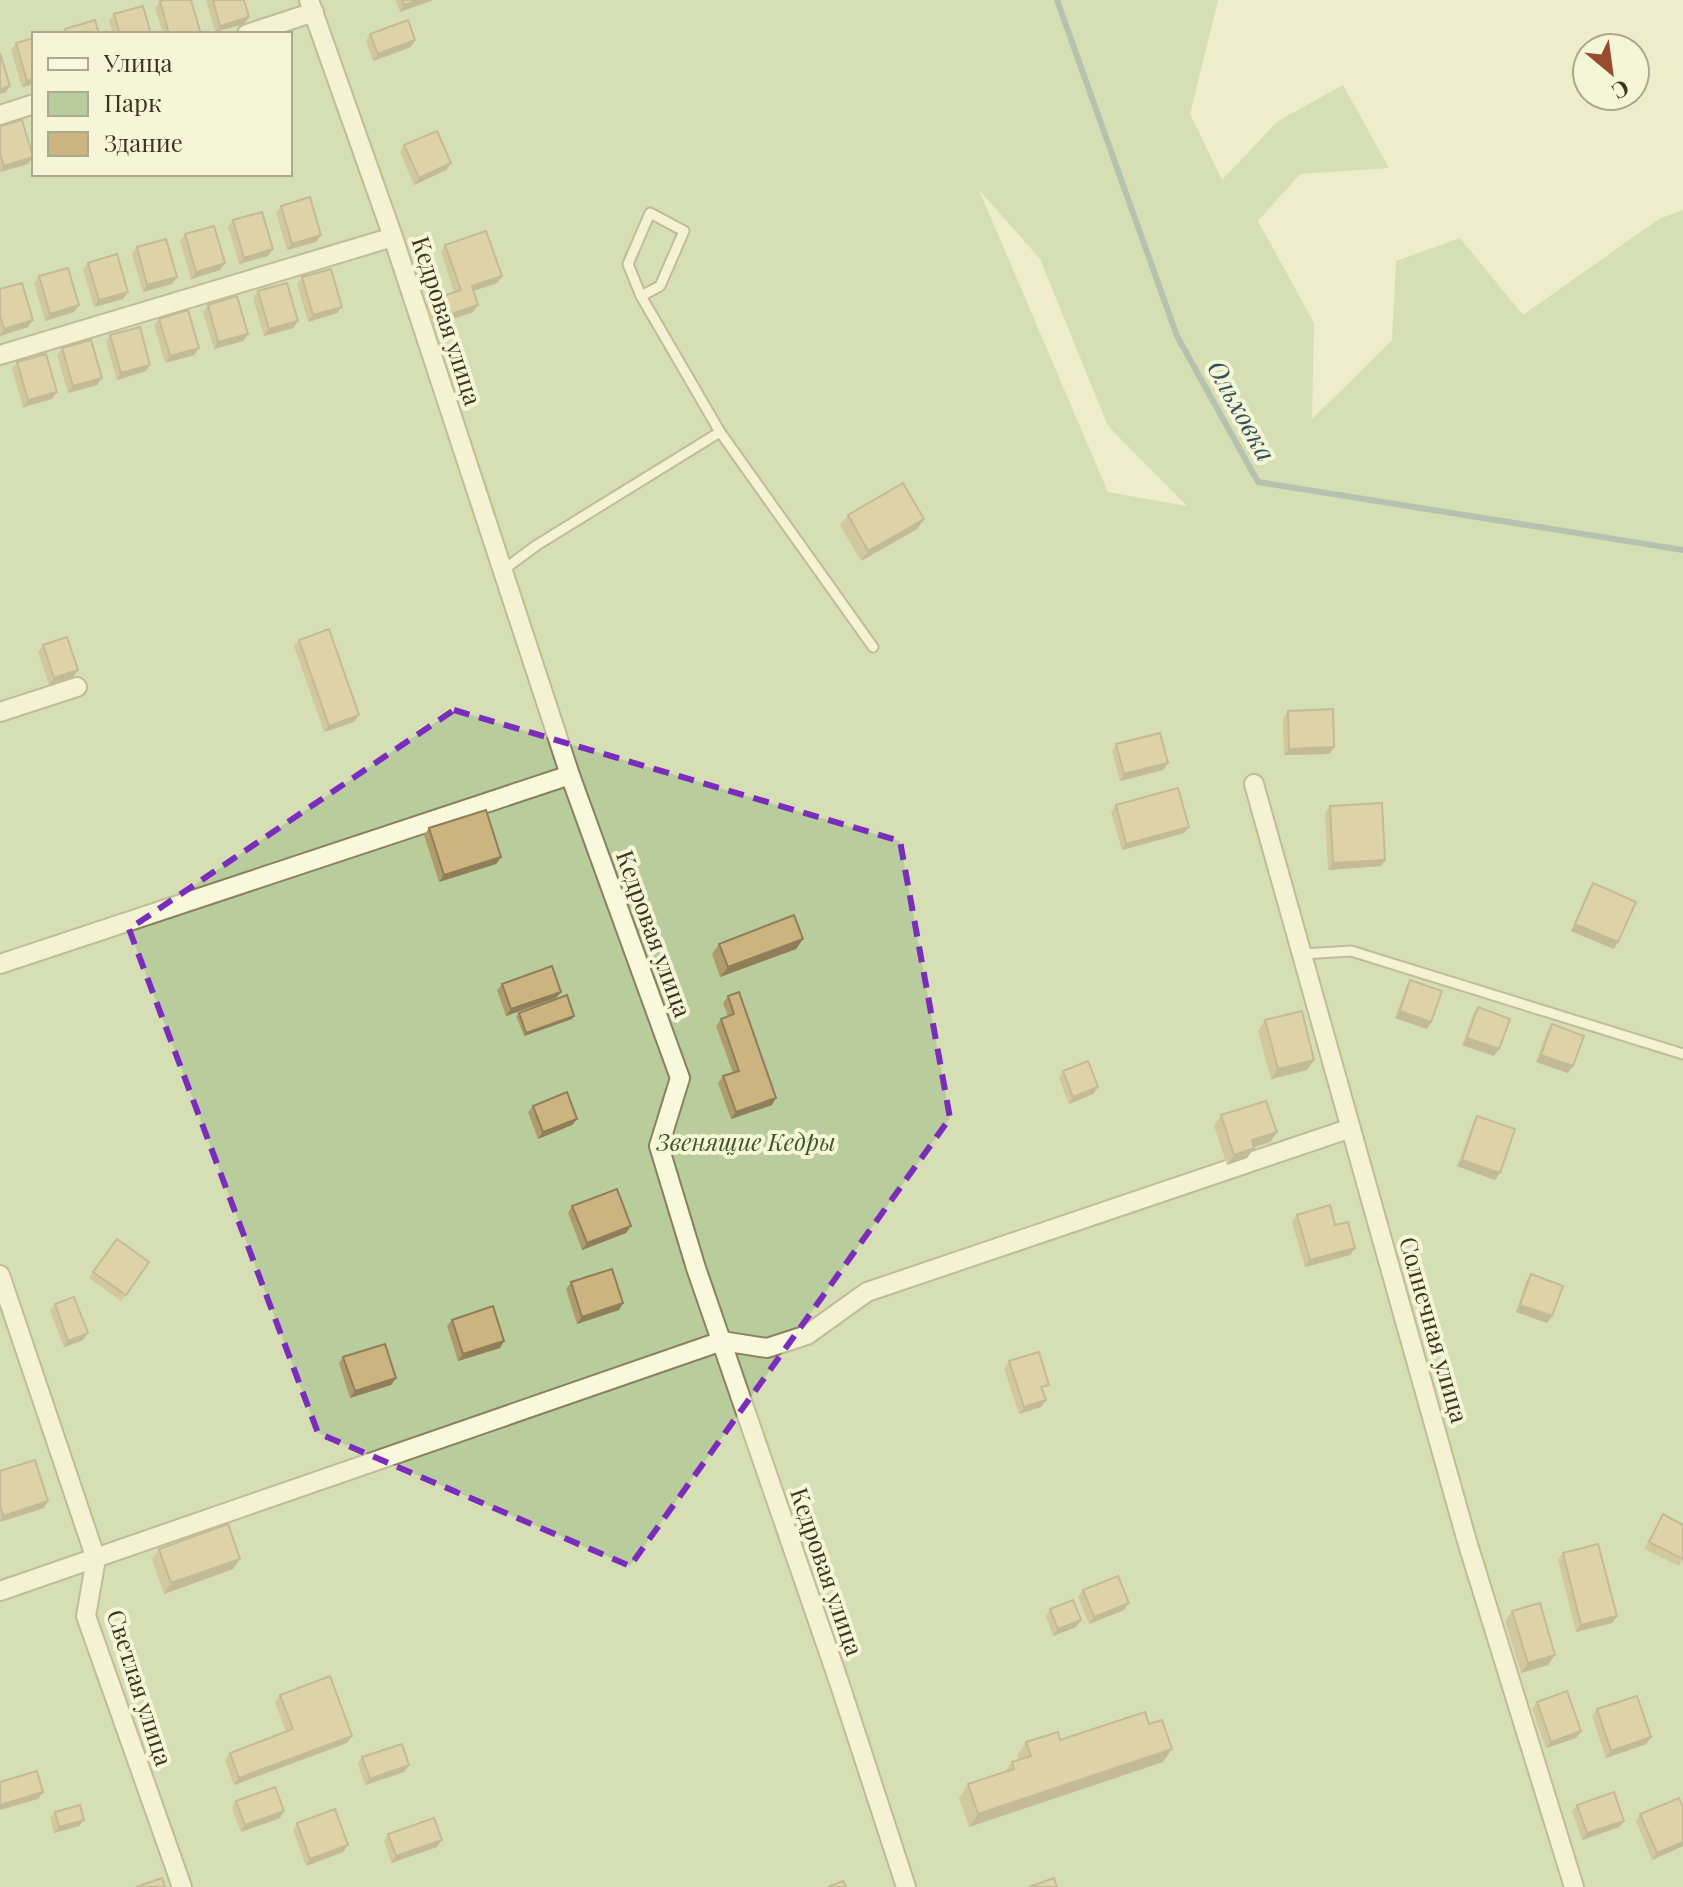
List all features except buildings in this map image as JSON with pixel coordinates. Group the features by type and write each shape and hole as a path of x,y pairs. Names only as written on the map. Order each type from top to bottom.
{"street":[{"path":"252,32 312,6"},
{"name":"Кедровая улица","path":"312,6 393,237 570,775 680,1078 659,1146 906,1887"},
{"path":"0,115 32,105"},
{"path":"0,355 393,237"},
{"path":"0,712 77,687"},
{"path":"0,964 570,775"},
{"name":"Солнечная улица","path":"1254,784 1466,1538 1574,1887"},
{"path":"0,1591 722,1341 767,1348 807,1335 867,1292 1351,1128"},
{"name":"Светлая улица","path":"0,1275 96,1559 86,1616 182,1887"}],"lane":[{"path":"641,296 660,286 684,231 650,213 628,264 641,296 720,432 873,647"},
{"path":"503,570 537,545 720,432"},
{"path":"1303,954 1351,951 1683,1054"}],"highlighted area":[{"path":"454,710 900,841 950,1118 630,1566 318,1433 129,929"}],"green space":[{"name":"Звенящие Кедры","path":"0,0 1218,0 1190,114 1222,180 1278,121 1343,85 1389,168 1300,174 1258,221 1314,323 1312,419 1392,340 1396,261 1460,238 1523,315 1659,219 1683,210 1683,1887 0,1887","holes":["979,190 1040,259 1108,426 1187,506 1108,492"]}],"waterway":[{"name":"Ольховка","path":"1057,0 1177,336 1258,482 1683,550"}]}
